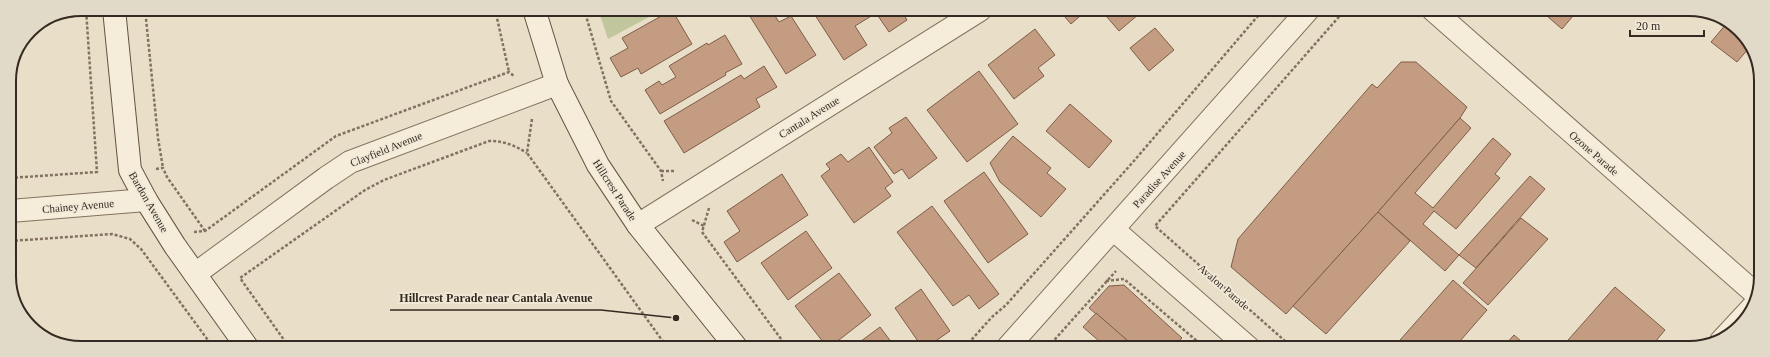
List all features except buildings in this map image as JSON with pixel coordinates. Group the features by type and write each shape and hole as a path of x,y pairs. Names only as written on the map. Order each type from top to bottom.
{"street":[{"name":"Bardon Avenue","path":"115,16 128,166 146,200 194,274 243,341"},
{"name":"Hillcrest Parade","path":"536,16 557,84 598,165 638,225 731,341"},
{"name":"Cantala Avenue","path":"638,225 970,16"},
{"name":"Paradise Avenue","path":"1013,341 1114,230 1303,16"},
{"name":"Ozone Parade","path":"1439,16 1752,292"},
{"name":"Clayfield Avenue","path":"194,274 350,162 557,84"},
{"name":"Chainey Avenue","path":"16,211 146,200"},
{"path":"1114,230 1241,341"}],"lane":[{"path":"1726,329 1746,307"}],"path":[{"path":"16,178 97,172 86,16"},
{"path":"146,16 158,138 163,168 167,177 205,231"},
{"path":"497,16 509,72"},
{"path":"586,16 611,101 661,171 665,186"},
{"path":"970,341 992,317 1006,305 1128,168 1258,16"},
{"name":"Avalon Parade","path":"1285,341 1155,226 1340,16"},
{"path":"527,153 532,119"},
{"path":"285,341 240,278 365,190 384,180 489,141 500,141 514,144 527,153 664,341"},
{"name":"Bardon Avenue","path":"154,169 163,168"},
{"path":"688,218 704,226 702,232 783,341"},
{"path":"16,241 112,234 130,239 141,249 209,341"},
{"path":"1053,341 1116,271"},
{"path":"1106,281 1124,279 1196,341"}],"green space":[{"path":"600,16 651,16 608,39"}],"place":[{"name":"Hillcrest Parade near Cantala Avenue","path":"676,318"}]}
